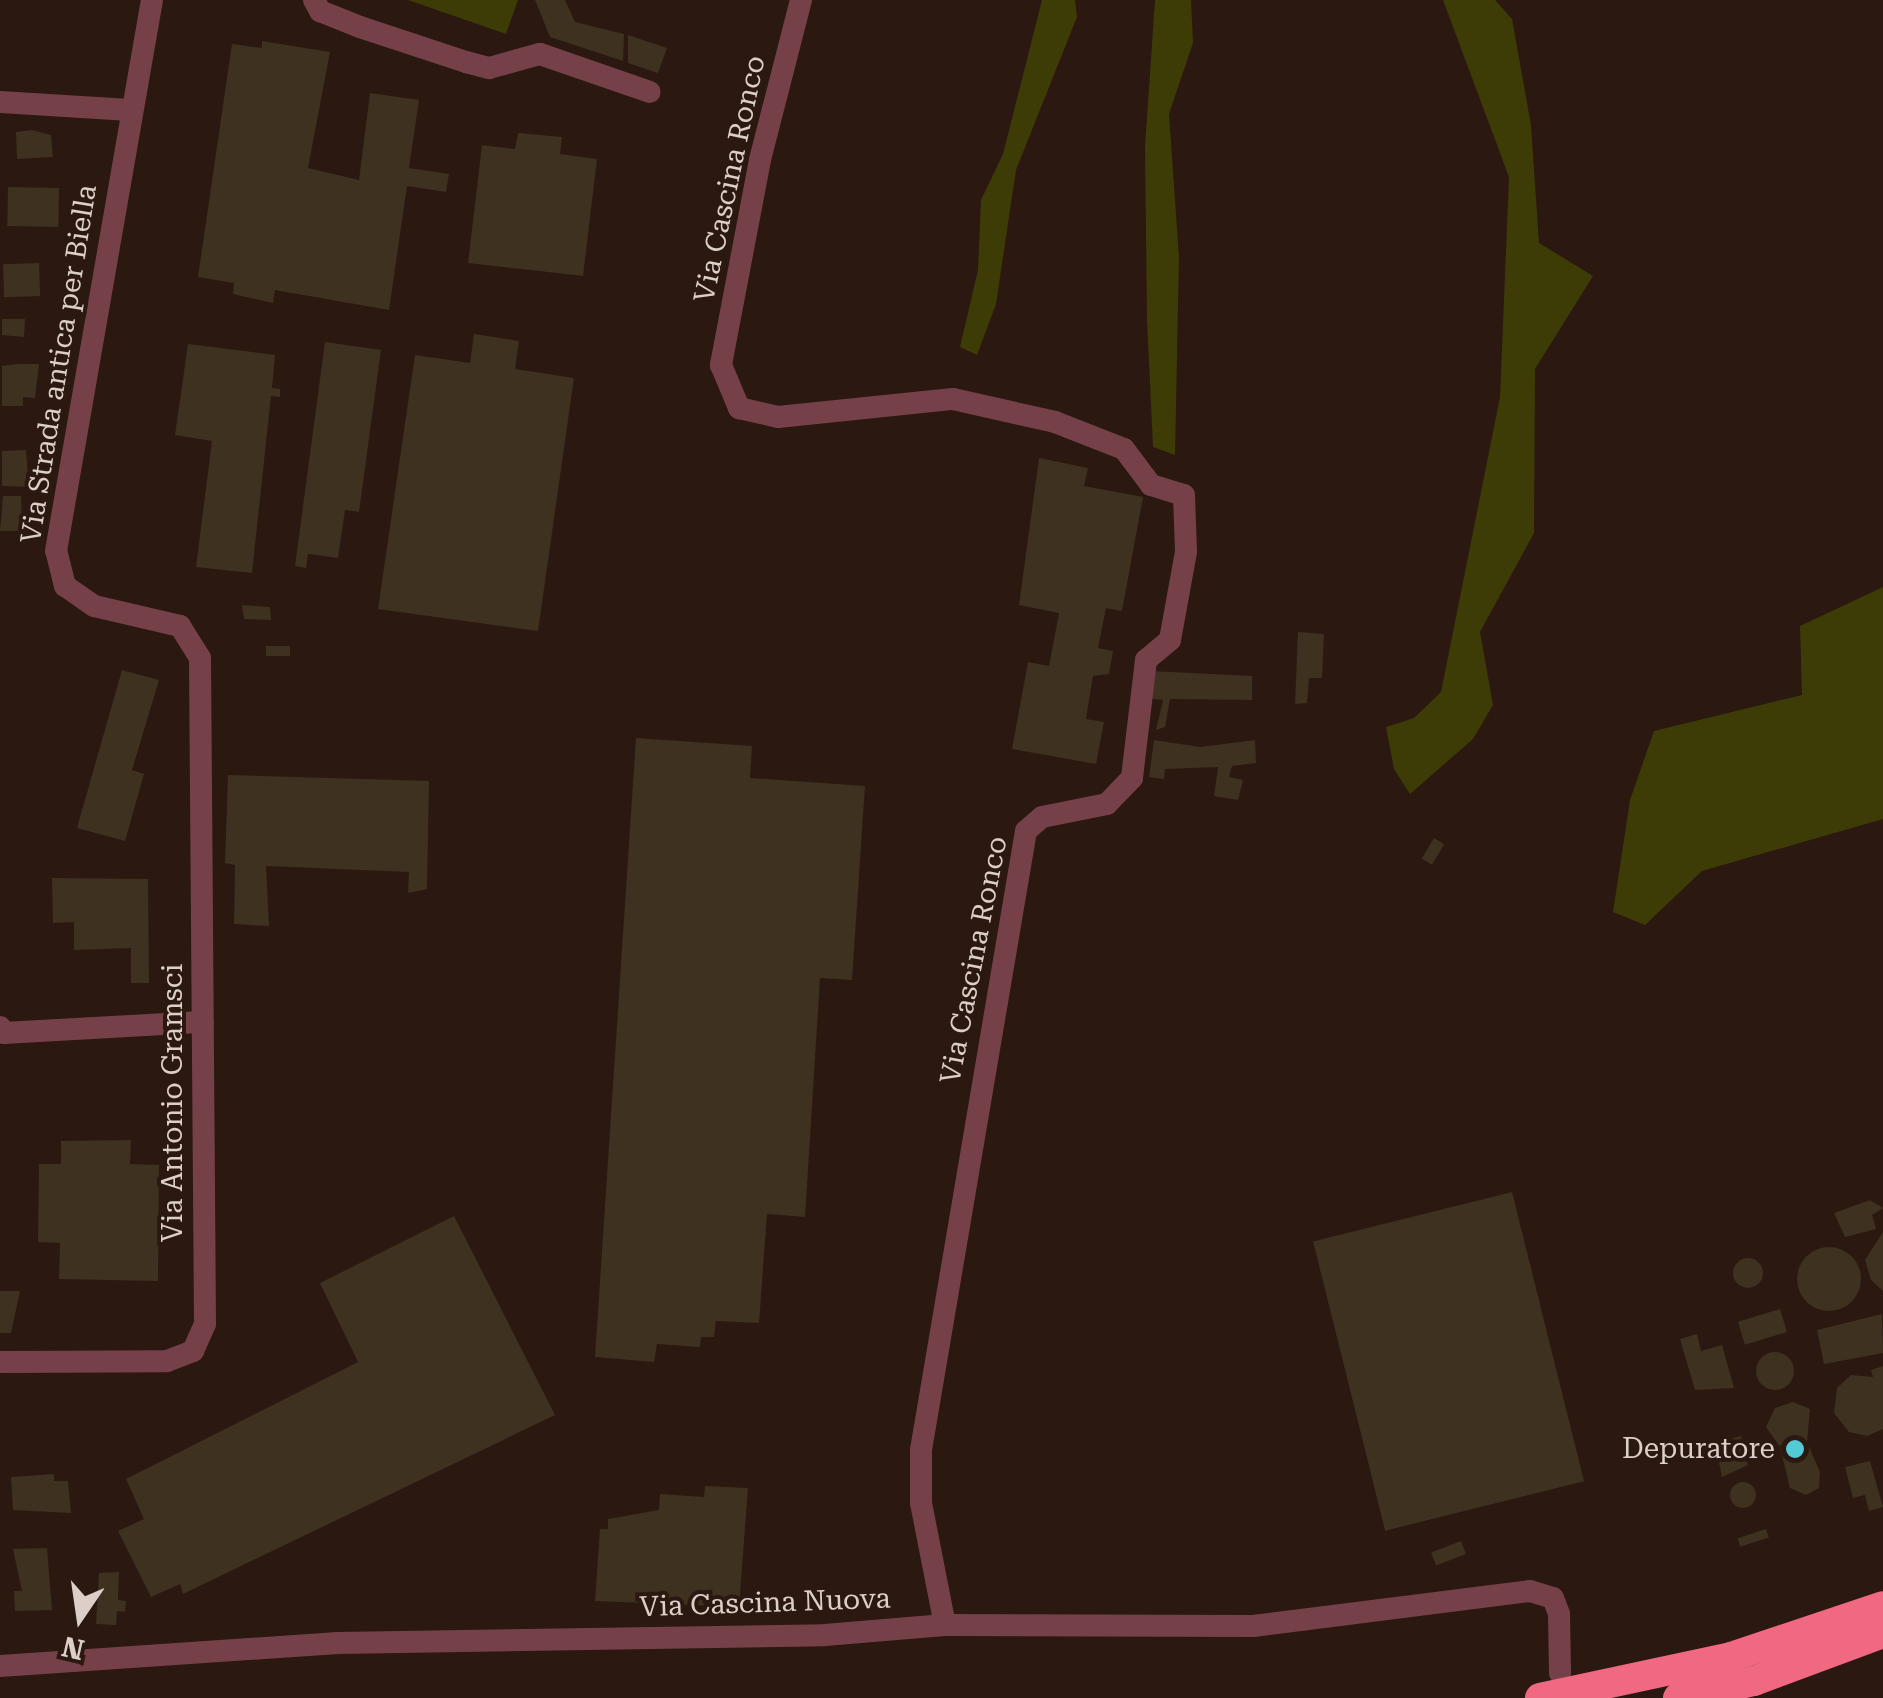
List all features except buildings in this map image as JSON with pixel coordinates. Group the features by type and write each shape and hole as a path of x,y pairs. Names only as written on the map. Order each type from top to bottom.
{"highway":[{"path":"1540,1698 1731,1657 1883,1606"},
{"path":"1678,1698 1754,1681 1883,1633"}],"street":[{"name":"Via Strada antica per Biella","path":"152,0 56,551 65,586 94,606 180,626 200,658"},
{"path":"314,0 320,10 360,27 466,62 489,68 540,54 650,92"},
{"name":"Via Cascina Ronco","path":"800,0 760,160 721,365 739,408 778,417 953,399 1056,422 1124,449 1151,484 1184,495 1186,552 1170,640 1146,660 1132,778 1107,804 1042,817 1026,831 922,1450 921,1503 946,1625"},
{"path":"0,102 130,110"},
{"name":"Via Antonio Gramsci","path":"0,1362 166,1361 193,1351 205,1324 200,658"},
{"path":"0,1027 4,1032 203,1022"},
{"name":"Via Cascina Nuova","path":"0,1666 303,1645 825,1634 946,1625 1254,1626 1530,1591 1553,1598 1559,1614 1560,1673"}],"shaded area":[{"path":"408,0 518,0 506,34"},
{"path":"1042,0 1075,0 1077,17 1016,170 996,304 977,355 960,347 978,270 981,200 1003,154"},
{"path":"1155,0 1191,0 1193,43 1169,114 1179,257 1175,455 1153,447 1147,320 1145,146"},
{"path":"1443,0 1495,0 1512,19 1531,125 1539,243 1593,276 1535,369 1534,533 1480,632 1493,705 1473,739 1410,794 1394,769 1386,727 1414,718 1441,692 1500,397 1509,177"},
{"path":"1883,587 1883,819 1702,871 1645,925 1613,912 1630,800 1654,731 1802,695 1800,626"}],"place":[{"name":"Depuratore","path":"1795,1449"}]}
